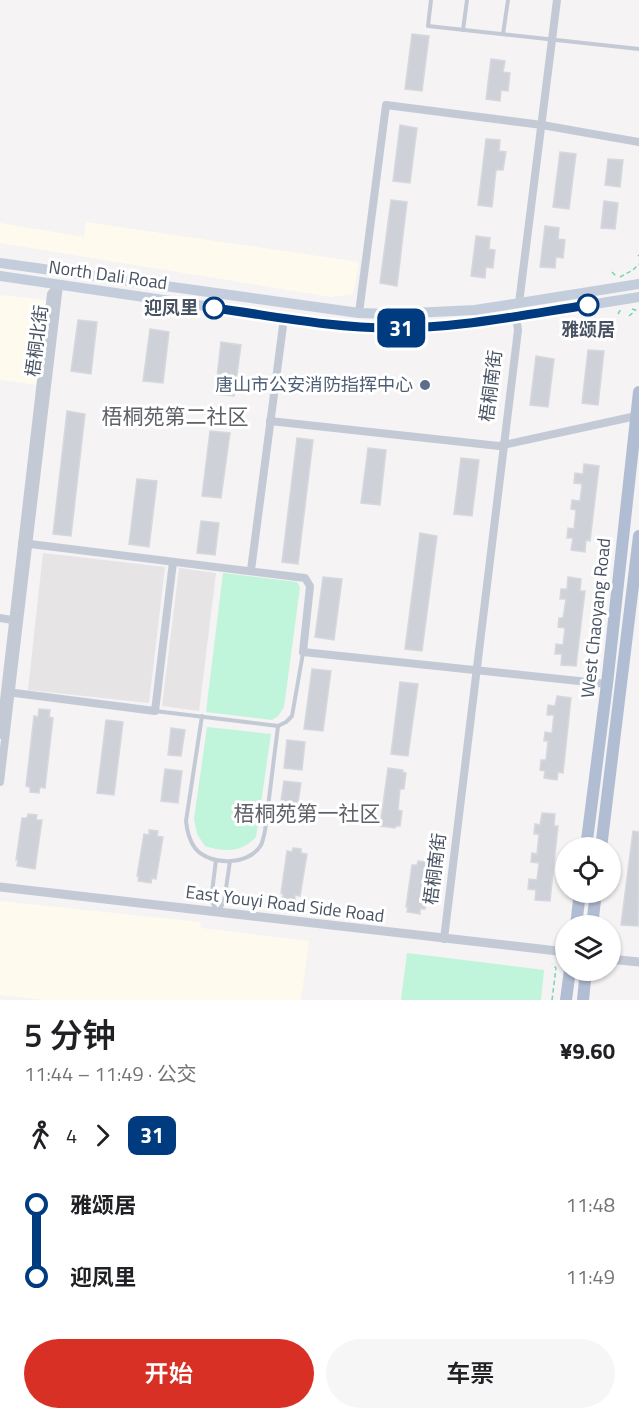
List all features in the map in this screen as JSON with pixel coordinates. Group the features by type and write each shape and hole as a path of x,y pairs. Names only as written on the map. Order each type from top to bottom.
{"main road":[{"name":"North Dali Road","path":"0,263 359,313 440,313 475,310 639,284"},
{"name":"North Dali Road","path":"0,276 336,325 391,328 478,323 639,297"},
{"name":"West Chaoyang Road","path":"587,837 607,684 639,392"},
{"name":"West Chaoyang Road","path":"602,837 639,536"},
{"path":"607,684 621,686"},
{"path":"566,1000 569,981"},
{"path":"583,1000 585,981"}],"street":[{"path":"519,303 557,0"},
{"path":"359,313 383,104 542,125 639,142"},
{"name":"梧桐北街","path":"0,782 25,544 59,285"},
{"name":"梧桐南街","path":"444,939 443,926 516,317"},
{"path":"251,570 284,318"},
{"path":"270,421 502,446 636,416"},
{"path":"25,544 305,578 310,586 303,652 607,684"},
{"path":"8,692 155,711 173,562"},
{"path":"0,618 16,620"},
{"name":"梧桐北街","path":"0,735 8,692"},
{"name":"East Youyi Road Side Road","path":"0,887 555,951"},
{"path":"621,960 639,962"}],"lane":[{"path":"431,0 428,26 639,49"},
{"path":"463,30 467,0"},
{"path":"503,34 508,0"},
{"path":"155,711 278,726 292,716 303,652"},
{"path":"202,716 186,821 187,832 196,849 216,860 230,861 245,858 255,852 261,844 265,831 278,726"},
{"path":"216,860 211,900 217,913"},
{"path":"217,913 224,902 230,861"}],"path":[{"path":"612,272 618,278"},
{"path":"629,316 635,311"},
{"path":"552,964 555,968 552,1000"}],"shaded area":[{"path":"86,222 359,262 353,294 331,297 0,243 0,223 84,237"},
{"path":"0,295 48,300 38,385 0,380"},
{"path":"43,553 165,567 149,703 28,690"},
{"path":"179,568 216,573 199,711 162,706"},
{"path":"0,901 200,922 201,928 309,941 301,1000 44,1000 0,995"}],"green space":[{"path":"223,573 297,582 300,587 284,707 272,720 206,712"},
{"path":"207,727 271,734 256,837 245,846 232,850 205,846 197,834 194,819"},
{"path":"407,953 544,970 541,1000 401,1000"}],"building":[{"path":"412,34 429,36 422,91 405,89"},
{"path":"491,59 505,61 503,72 510,73 508,91 501,90 500,101 486,99"},
{"path":"400,125 417,128 410,183 393,181"},
{"path":"486,139 500,140 499,151 506,152 503,170 496,170 492,207 478,205"},
{"path":"560,152 576,154 569,209 553,207"},
{"path":"608,159 623,160 620,187 605,185"},
{"path":"391,200 407,202 397,286 380,283"},
{"path":"604,201 618,203 615,229 601,228"},
{"path":"545,226 559,228 558,239 565,240 563,258 556,257 555,268 540,267"},
{"path":"476,236 490,238 489,249 495,250 493,268 486,267 485,278 471,276"},
{"path":"78,320 97,322 91,374 71,371"},
{"path":"150,329 169,332 163,383 143,381"},
{"path":"221,342 241,345 234,396 215,394"},
{"path":"588,350 604,351 598,405 582,403"},
{"path":"536,356 554,359 548,407 530,405"},
{"path":"67,411 85,414 71,536 53,534"},
{"path":"210,431 230,433 221,498 202,496"},
{"path":"297,438 313,440 298,564 282,562"},
{"path":"368,448 386,450 380,505 361,503"},
{"path":"461,458 479,460 472,516 454,514"},
{"path":"584,464 599,466 590,541 586,540 585,552 571,550 573,538 567,538 568,528 574,529 576,510 571,509 572,500 580,501 582,484 574,483 575,473 583,474"},
{"path":"137,479 157,481 149,547 129,544"},
{"path":"201,521 219,523 215,555 197,553"},
{"path":"420,533 437,536 422,651 405,649"},
{"path":"323,577 342,579 334,640 315,637"},
{"path":"568,577 581,579 580,591 585,591 576,666 561,665 562,654 555,654 556,644 563,645 565,628 558,627 559,618 563,618 566,599 560,599 561,589 567,589"},
{"path":"312,669 331,671 323,731 304,729"},
{"path":"400,682 418,684 408,756 391,754"},
{"path":"557,696 571,698 563,773 558,772 557,780 544,778 545,771 540,770 541,760 546,760 548,741 544,741 545,732 552,733 554,715 547,715 548,705 555,706"},
{"path":"39,709 50,710 49,717 53,718 45,788 40,787 39,793 30,792 30,787 26,786 34,716 38,717"},
{"path":"106,720 123,722 114,795 97,793"},
{"path":"171,728 185,730 181,756 168,755"},
{"path":"287,740 305,742 302,770 284,768"},
{"path":"388,768 403,770 402,772 406,773 404,789 400,789 398,810 402,811 400,826 395,828 380,826"},
{"path":"165,769 182,771 178,803 161,801"},
{"path":"284,781 301,783 296,815 279,813"},
{"path":"542,813 555,814 554,826 558,826 555,837 550,901 535,900 536,890 528,889 529,879 537,880 539,863 531,862 532,853 537,854 539,834 534,834 535,824 540,825"},
{"path":"28,814 37,815 36,820 42,820 35,869 17,866 18,860 16,860 22,818 27,818"},
{"path":"149,830 158,831 157,836 163,837 156,879 152,878 151,883 138,881 139,876 137,876 144,834 149,835"},
{"path":"633,831 639,832 638,926 621,925"},
{"path":"293,848 301,849 301,853 307,854 300,896 295,895 295,901 282,899 283,894 281,893 287,851 292,852"},
{"path":"418,861 426,862 426,867 431,868 425,909 420,909 420,914 407,912 408,907 406,907 412,865 417,865"}],"bus line":[{"name":"31","path":"214,308 336,325 391,328 478,323 588,305"}],"place":[{"name":"雅颂居","path":"588,305"},
{"name":"迎凤里","path":"214,308"},
{"name":"唐山市公安消防指挥中心","path":"425,385"}],"district":[{"name":"梧桐苑第二社区","path":"175,417"},
{"name":"梧桐苑第一社区","path":"307,814"}]}
